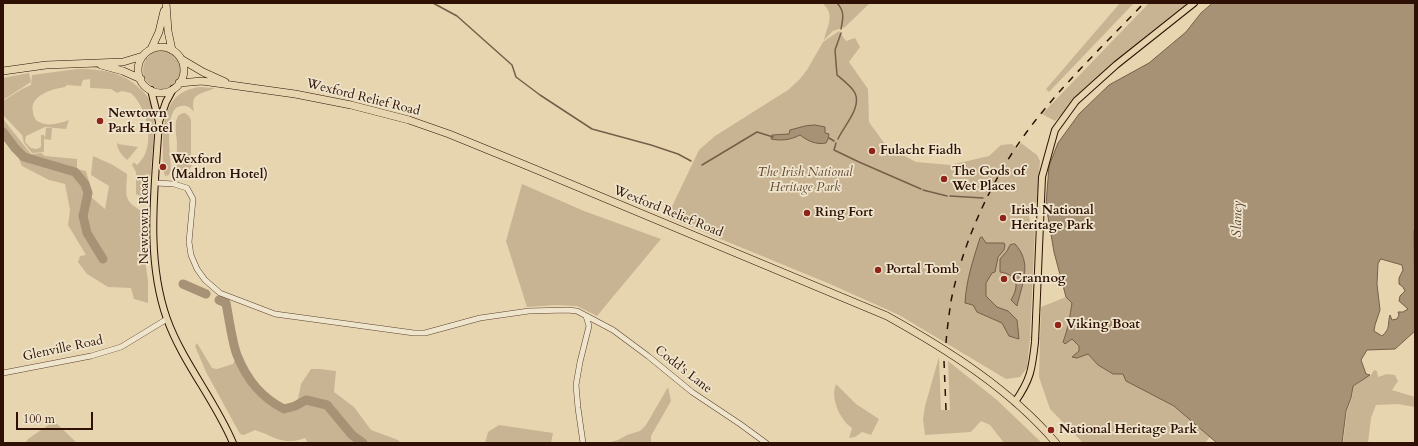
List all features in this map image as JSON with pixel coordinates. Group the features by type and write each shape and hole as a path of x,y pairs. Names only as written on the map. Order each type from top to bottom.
{"highway":[{"path":"3,71 46,66 123,62 143,56 151,49 159,32 166,5"},
{"path":"166,5 168,31 172,50"},
{"path":"143,56 139,65 139,72 143,84 150,90 161,92 174,89 180,83 184,71 181,58 172,50 162,47 151,49"},
{"name":"Wexford Relief Road","path":"181,58 203,72 232,86"},
{"path":"95,63 123,71 141,79"},
{"name":"Wexford Relief Road","path":"180,83 202,82 295,94 351,105 409,120 449,134 887,316 923,336 966,364 1015,402 1043,428 1056,443"}],"main road":[{"path":"1015,402 1028,381 1032,370 1035,342 1042,177 1055,130 1076,101 1116,65 1194,3"},
{"name":"Newtown Road","path":"174,89 166,102 159,122 153,251 158,285 167,319 184,354 227,429 233,443"},
{"name":"Newtown Road","path":"150,90 159,122"}],"street":[{"name":"Codd's Lane","path":"156,182 174,184 187,188 193,199 189,242 191,255 205,280 220,293 276,314 414,333 425,333 480,318 529,311 577,311 613,330 692,392 766,443"},
{"path":"583,443 576,384 589,326 586,316"},
{"name":"Glenville Road","path":"3,373 91,356 121,347 167,319"}],"green space":[{"path":"822,3 870,3 845,27 833,31 824,40 830,16 829,11"},
{"path":"1120,3 1134,3 1049,92 1046,89"},
{"path":"1149,3 1187,3 1173,17 1109,67 1055,121 1042,114"},
{"name":"The Irish National Heritage Park","path":"839,31 846,41 855,38 860,47 849,62 868,89 869,122 887,147 916,162 950,165 989,156 1001,145 1012,144 1017,149 1021,143 1037,155 1040,161 1037,202 1030,207 1029,216 1030,222 1035,226 1030,337 1040,338 1041,307 1066,297 1072,303 1068,327 1063,342 1072,338 1079,346 1079,351 1073,357 1077,358 1088,354 1098,365 1123,374 1174,406 1210,437 1205,443 1083,443 1050,409 1039,377 1040,339 1030,338 1027,368 1020,377 1006,379 899,315 830,284 667,217 699,150 715,136 788,90 807,70 823,42"},
{"path":"158,51 166,51 176,56 180,63 180,77 176,84 166,89 158,89 148,84 146,81 143,74 143,66 148,56 151,54"},
{"path":"77,69 101,70 124,77 139,88 150,101 154,119 154,138 149,190 144,198 136,194 136,172 132,165 134,162 137,165 143,158 147,149 148,129 146,118 142,109 131,93 122,91 117,93 111,89 91,88 90,79 83,80 81,86 67,85 65,87 49,91 38,97 33,106 33,114 37,121 45,124 53,124 69,120 66,129 45,127 26,136 25,142 31,148 37,149 41,147 41,135 44,135 45,138 46,128 52,128 51,140 44,139 44,152 32,153 24,143 22,135 3,115 3,101 31,85 32,75"},
{"path":"29,73 31,82 3,100 3,78"},
{"path":"200,87 215,88 195,97 193,101 194,112 189,107 181,106 175,109 172,115 169,134 171,170 169,175 165,176 163,170 163,144 165,118 169,107 176,98 186,91"},
{"path":"185,113 191,120 192,165 186,174 177,169 176,125 176,120 178,117"},
{"path":"3,119 31,154 41,153 45,156 77,159 77,169 86,171 90,185 91,197 105,209 109,186 91,175 93,156 113,165 127,174 126,189 128,198 133,206 146,214 144,253 148,281 148,303 134,299 131,288 108,287 87,274 78,262 80,256 86,255 68,225 70,210 65,184 49,180 22,166 18,157 3,139"},
{"path":"117,142 118,144 138,147 127,160 117,147"},
{"path":"522,184 584,211 661,239 597,316 577,306 556,305 527,307 506,241"},
{"path":"197,343 212,368 217,369 233,364 237,355 246,371 262,392 284,409 297,404 301,384 311,369 336,371 334,392 354,407 371,430 398,440 401,443 308,443 305,438 285,441 255,430 244,435 240,434 206,372 195,346"},
{"path":"939,357 941,410 950,410 948,361 997,400 1042,443 1004,443 990,425 981,421 971,432 925,435 923,419 925,406"},
{"path":"1374,370 1377,371 1378,377 1387,374 1395,375 1398,381 1392,390 1415,397 1415,407 1398,404 1376,405 1371,418 1368,443 1343,443 1347,411 1352,398 1353,386 1371,375"},
{"path":"836,384 856,404 879,419 871,435 862,432 855,437 849,438 852,428 844,420 837,408 834,396"},
{"path":"668,387 671,401 651,436 651,443 607,443 640,431 646,425"},
{"path":"54,421 77,443 25,443 28,439"},
{"path":"499,425 553,433 551,443 485,443 488,432"}],"water":[{"name":"Slaney","path":"1213,3 1415,3 1415,331 1395,349 1367,350 1361,360 1366,374 1370,375 1353,386 1351,398 1346,411 1342,443 1217,443 1174,406 1126,381 1123,374 1113,374 1098,365 1088,354 1077,358 1072,357 1079,351 1079,346 1072,339 1065,344 1063,342 1068,327 1072,303 1066,297 1054,252 1046,205 1049,166 1058,143 1079,114 1109,85 1149,63 1186,32 1201,13","holes":["1381,259 1402,265 1403,270 1399,278 1399,284 1405,291 1400,296 1399,301 1408,309 1403,312 1398,312 1399,315 1397,319 1392,320 1390,315 1388,328 1382,336 1374,331 1380,310 1377,284 1378,264"]},
{"path":"815,125 825,127 825,133 829,134 826,143 812,142 800,135 786,140 771,139 772,135 789,134 790,130"},
{"path":"982,237 986,243 1004,243 1005,245 1004,250 998,257 995,272 992,273 986,283 986,296 997,307 1008,311 1017,320 1019,339 1009,336 1002,323 977,312 973,305 965,303 970,270 980,238"},
{"path":"1015,244 1024,259 1025,266 1025,274 1017,306 1011,300 1016,286 1014,278 1006,273 1000,272 1000,259 1010,245"}],"waterway":[{"path":"433,3 457,16 512,65 516,77 540,95 592,129 651,145 678,154 691,161"},
{"path":"837,3 840,6 843,18 841,29"},
{"path":"838,139 856,105 855,93 852,88 837,75 835,50 841,33"},
{"path":"3,132 24,157 75,172 85,184 88,193 83,216 87,233 103,259"},
{"path":"702,165 757,132 773,137"},
{"path":"829,138 834,141"},
{"path":"836,143 834,150 921,189"},
{"path":"923,190 947,196"},
{"path":"950,196 983,198"},
{"path":"183,284 206,294"},
{"path":"219,300 226,303 237,355 245,372 262,393 284,409 295,406 306,400 327,405 352,435 363,443"}],"railway":[{"path":"946,343 951,301 964,253 994,183 1020,141 1048,105 1074,75 1144,3"},
{"path":"944,361 946,410"}],"place":[{"name":"Newtown Park Hotel","path":"100,121"},
{"name":"Fulacht Fiadh","path":"872,151"},
{"name":"Wexford (Maldron Hotel)","path":"163,167"},
{"name":"The Gods of Wet Places","path":"944,179"},
{"name":"Ring Fort","path":"807,213"},
{"name":"Irish National Heritage Park","path":"1003,218"},
{"name":"Portal Tomb","path":"878,270"},
{"name":"Crannog","path":"1004,279"},
{"name":"Viking Boat","path":"1058,325"},
{"name":"National Heritage Park","path":"1051,430"}]}
